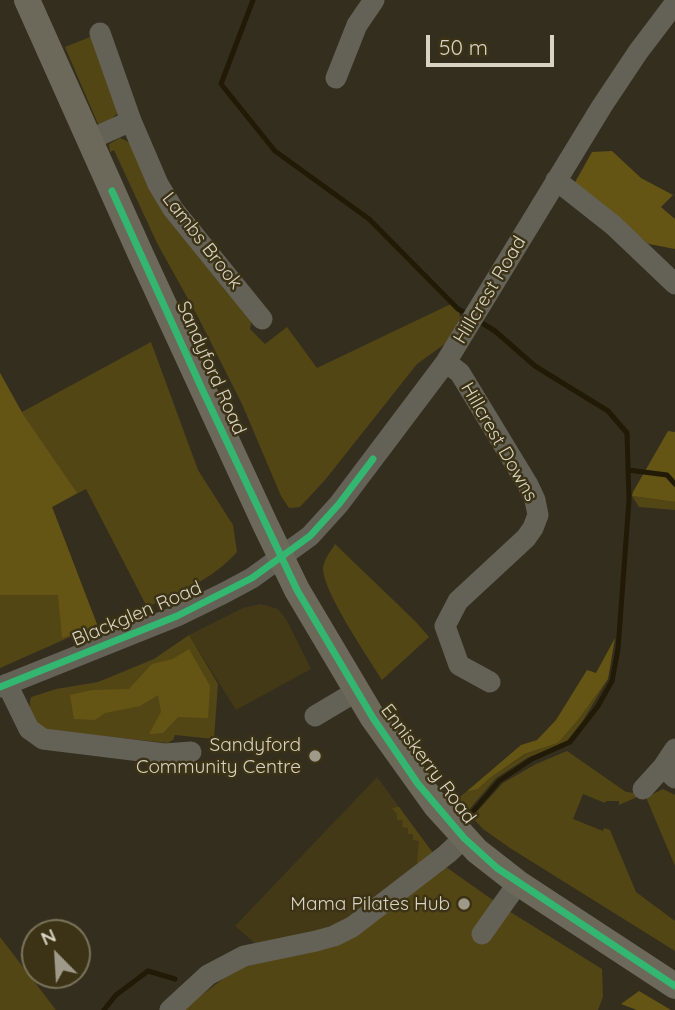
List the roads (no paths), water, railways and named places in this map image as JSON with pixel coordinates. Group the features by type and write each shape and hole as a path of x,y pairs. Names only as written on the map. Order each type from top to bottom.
{"main road":[{"name":"Sandyford Road","path":"27,0 281,558"},
{"name":"Enniskerry Road","path":"281,558 357,691 418,784 464,838 518,883 675,986"}],"street":[{"path":"336,78 357,24 374,0"},
{"name":"Hillcrest Road","path":"281,558 310,536 339,503 446,362 624,73 675,3"},
{"name":"Lambs Brook","path":"100,33 131,121 158,184 173,209 262,319"},
{"path":"89,140 131,121"},
{"path":"556,180 613,225 675,284"},
{"name":"Hillcrest Downs","path":"446,362 460,373 521,474 535,500 538,515 526,538 458,601 445,626 459,664 490,682"},
{"name":"Blackglen Road","path":"4,686 177,615 252,578 281,558"},
{"path":"4,686 29,729 43,739 165,754 191,752"},
{"path":"315,716 357,691"},
{"path":"643,789 669,773 675,749"},
{"path":"170,1010 208,975 244,956 316,941 352,927 464,838"},
{"path":"482,934 518,883"}],"waterway":[{"path":"253,0 221,84 275,151 369,219 458,309 469,315"},
{"path":"470,815 499,781 532,759 570,742 598,706 612,681 618,649 629,500 627,433 608,411 535,366 495,331 477,320"},
{"path":"628,470 667,475 675,484"},
{"path":"104,1010 116,995 148,971 175,979"}],"place":[{"name":"Sandyford Community Centre","path":"315,756"},
{"name":"Mama Pilates Hub","path":"464,904"}]}
